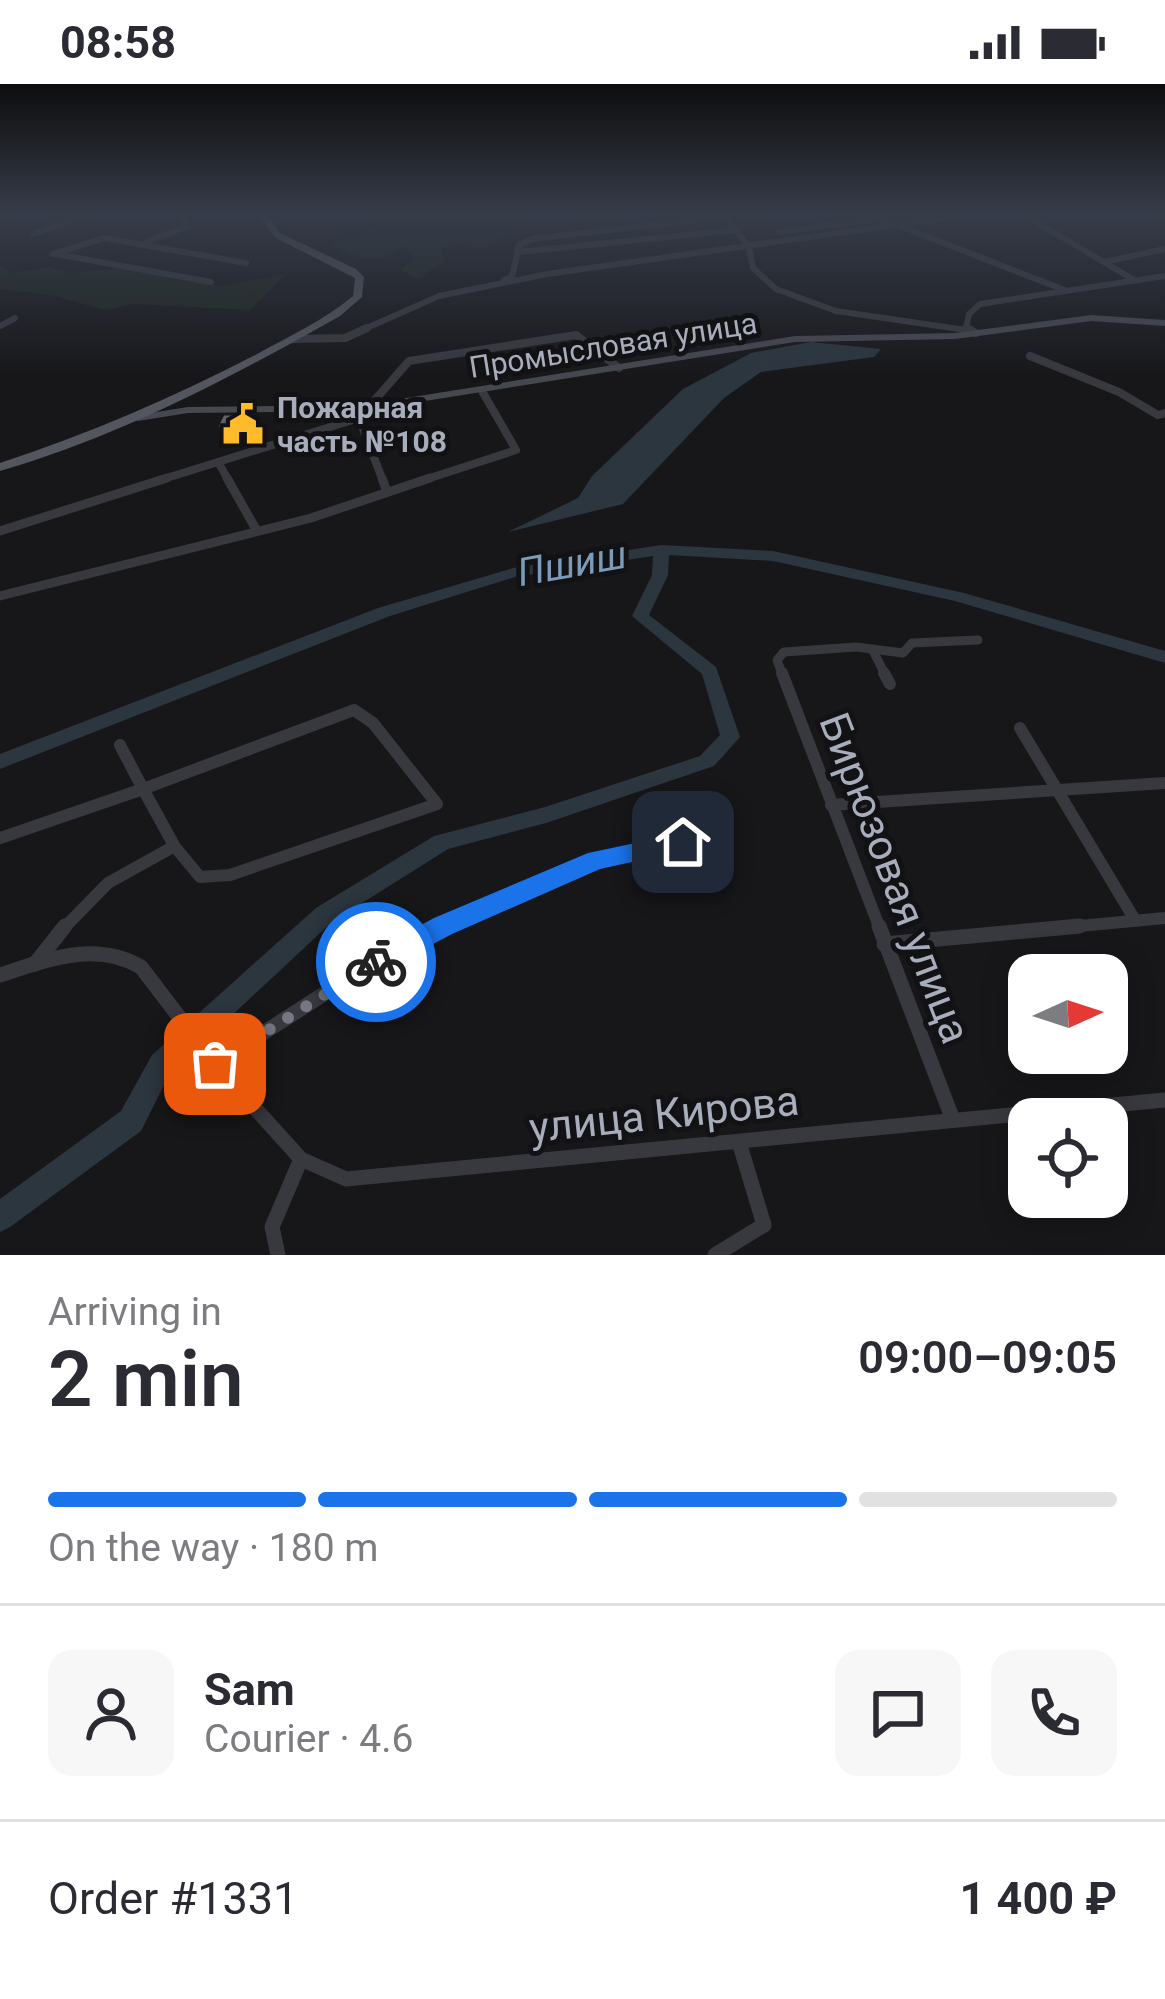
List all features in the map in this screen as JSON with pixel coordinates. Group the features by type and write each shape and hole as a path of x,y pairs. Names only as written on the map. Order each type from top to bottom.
{"main road":[{"path":"0,467 138,418 338,314 357,296 360,277 343,269"},
{"name":"Промысловая улица","path":"138,418 211,410 360,413 795,339 971,331 1091,318 1165,323"},
{"path":"199,389 199,401 211,410"}],"street":[{"path":"136,269 211,282"},
{"path":"485,287 512,277 514,269"},
{"path":"294,338 356,335 439,296 578,269"},
{"path":"754,269 776,289 804,301 903,323 971,331 969,314 980,304 1165,276"},
{"path":"1009,269 1068,292"},
{"path":"1112,269 1135,281"},
{"path":"0,326 15,318"},
{"path":"0,531 360,413 410,361 576,335 619,368"},
{"path":"1030,356 1161,414"},
{"path":"0,596 257,531 516,450 482,391"},
{"path":"360,413 388,491"},
{"path":"218,462 257,531"},
{"path":"872,649 903,652 912,643 979,640"},
{"path":"872,649 890,684"},
{"name":"Бирюзовая улица","path":"872,649 784,652 777,660 953,1120"},
{"path":"0,838 144,788 354,710 373,723 436,804 230,875 200,877 171,848 144,788 120,745"},
{"path":"1020,728 1135,920"},
{"path":"830,806 1165,783"},
{"path":"212,1059 443,926 596,860 683,842"},
{"path":"34,965 89,894 126,868 171,848"},
{"path":"884,944 1165,918"},
{"name":"улица Кирова","path":"0,975 103,950 128,956 301,1159 346,1179 1165,1100"},
{"path":"715,1255 764,1225 739,1142"},
{"path":"278,1255 272,1227 301,1159"}],"shaded area":[{"path":"0,269 11,273 55,269 70,273 126,269 222,286 288,273 250,310 133,304 105,310 55,296 0,289"},
{"path":"402,269 433,269 419,279"},
{"path":"811,342 881,349 874,357 761,372 724,398 623,504 508,532 578,498 592,476 683,389 751,353"}],"building":[{"path":"225,417 251,417 246,424 221,425"}],"waterway":[{"name":"Пшиш","path":"0,762 384,612 513,573 661,550"},
{"path":"0,1217 131,1121 161,1064 324,915 442,842 546,815 707,761 730,737 710,671 640,616 660,575 661,550"},
{"name":"Пшиш","path":"661,550 773,556 958,597 1165,657"}],"way so far":[{"path":"215,1064 376,962"}],"place":[{"name":"Пожарная часть №108","path":"243,424"}],"route":[{"path":"376,962 443,926 596,860 683,842"}]}
